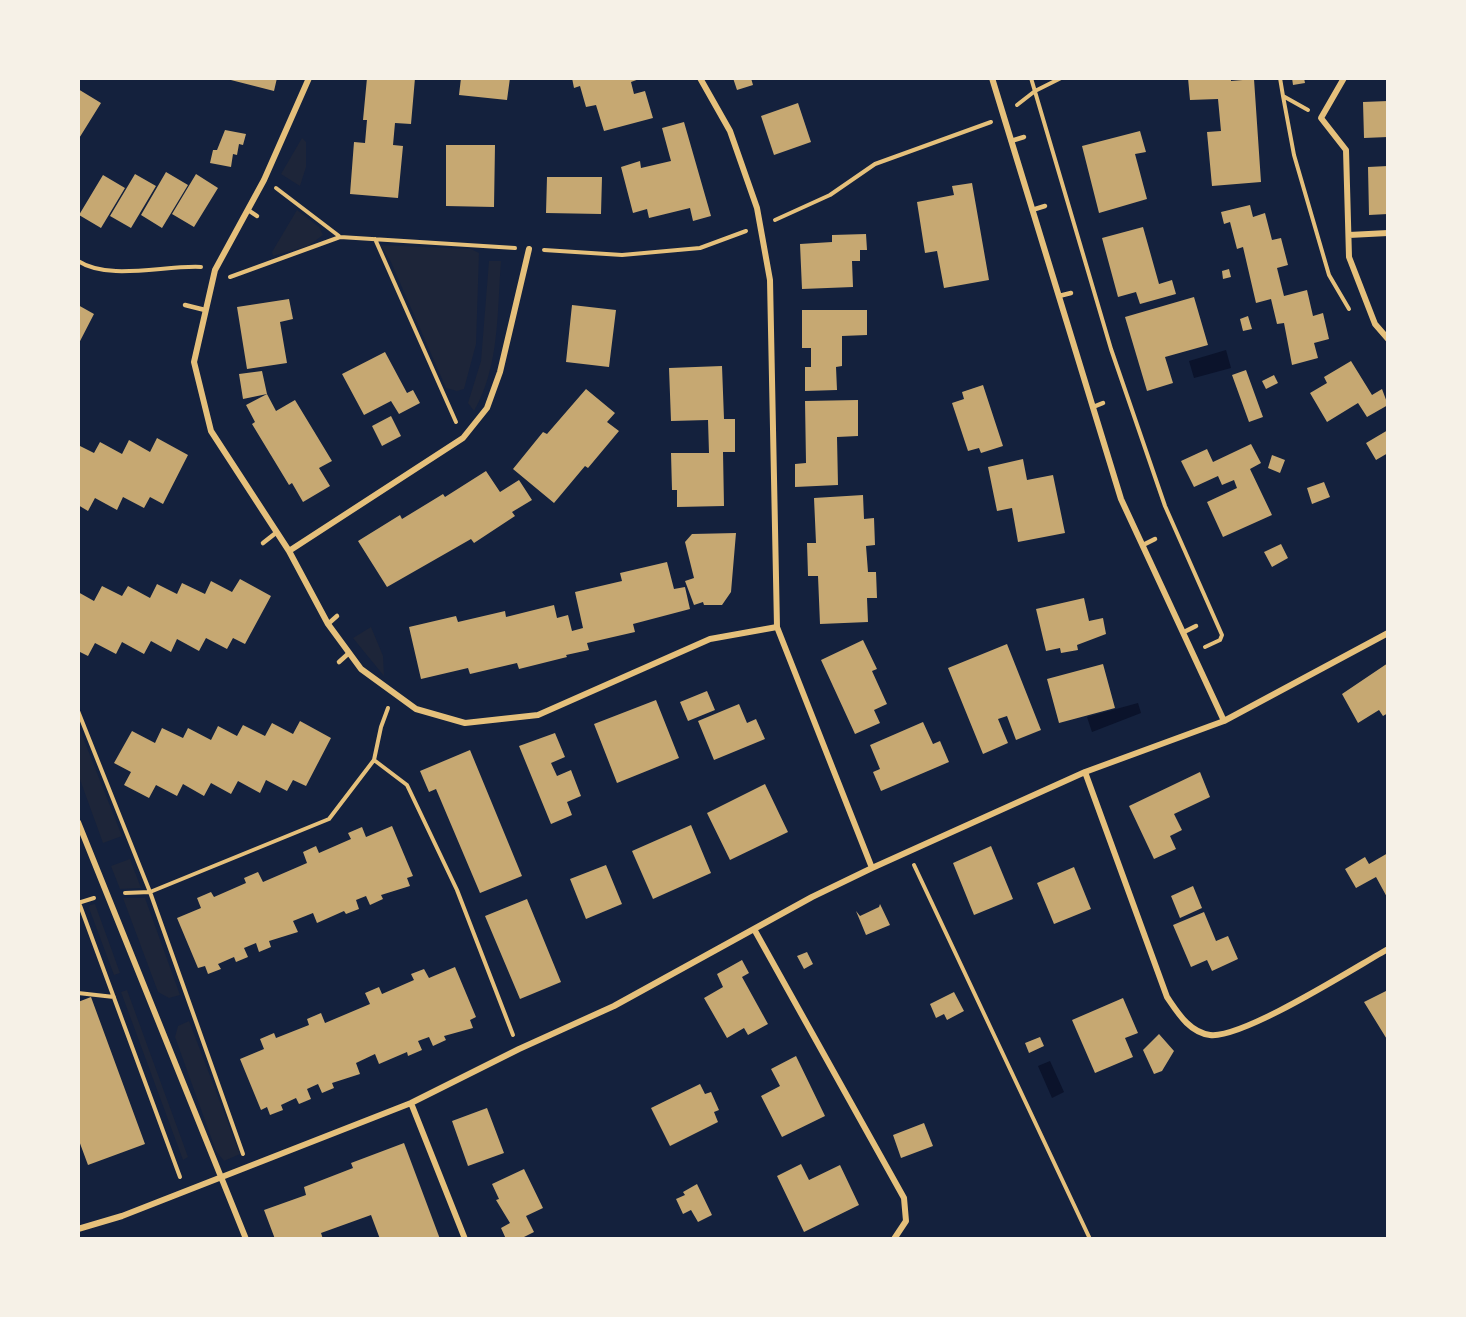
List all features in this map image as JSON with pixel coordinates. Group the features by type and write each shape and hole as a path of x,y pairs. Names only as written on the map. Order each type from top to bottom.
{"street":[{"path":"309,78 264,180 215,270 194,362 212,430 289,551 328,624 361,669 416,709 465,723 538,715 711,639 777,627"},
{"path":"700,78 730,131 762,226 770,280 777,627 872,868"},
{"path":"992,78 1121,499 1224,721"},
{"path":"1344,78 1321,118 1346,150 1349,257 1375,324 1388,339"},
{"path":"1349,235 1388,233"},
{"path":"289,551 354,509 413,466 463,438 487,408 494,390 529,249"},
{"path":"78,1229 122,1216 411,1103 519,1049 614,1006 754,929 872,868 1085,772 1224,721 1388,633"},
{"path":"1085,772 1167,997 1187,1025 1209,1035 1224,1035 1245,1029 1388,949"},
{"path":"78,822 246,1239"},
{"path":"754,929 904,1198 906,1221 894,1239"},
{"path":"411,1103 465,1239"}],"lane":[{"path":"1011,141 1024,137"},
{"path":"1032,210 1045,206"},
{"path":"248,210 257,216"},
{"path":"1059,296 1071,293"},
{"path":"185,305 205,310"},
{"path":"1093,407 1103,403"},
{"path":"350,502 354,509"},
{"path":"263,543 277,532"},
{"path":"1143,545 1155,539"},
{"path":"328,624 337,616"},
{"path":"1184,632 1196,626"},
{"path":"339,662 349,653"}],"path":[{"path":"1031,78 1111,349 1145,450 1165,506 1222,634 1220,640 1193,653"},
{"path":"78,261 90,268 132,270 198,267 215,270 231,277 340,237 622,255 700,248 762,226 830,195 875,164 977,130 1004,116 1035,91 1061,78"},
{"path":"1280,78 1294,156 1329,275 1359,324 1375,324"},
{"path":"1283,96 1321,118"},
{"path":"264,180 340,237"},
{"path":"375,239 463,438"},
{"path":"108,894 150,892 328,819 374,760 381,727 394,694"},
{"path":"78,711 150,892 247,1166"},
{"path":"374,760 407,785 457,890 519,1049"},
{"path":"908,852 1090,1239"},
{"path":"78,900 185,1190"},
{"path":"78,993 114,997"}],"shaded area":[{"path":"302,138 306,142 306,167 300,186 281,174"},
{"path":"297,210 319,227 323,235 308,246 273,256 272,252"},
{"path":"380,245 471,249 479,253 476,344 464,389 457,391 446,388 390,260"},
{"path":"489,261 501,261 498,319 489,376 474,411 468,403 481,361"},
{"path":"1226,350 1231,368 1194,378 1189,361"},
{"path":"371,627 383,656 384,676 353,638"},
{"path":"1138,703 1141,713 1092,732 1087,717"},
{"path":"78,725 122,836 103,843 78,774"},
{"path":"130,859 141,888 120,889 111,866"},
{"path":"123,898 145,898 180,995 169,998 158,992"},
{"path":"95,904 120,973 114,975 89,908 90,905"},
{"path":"127,990 188,1157 183,1160 121,992"},
{"path":"189,1021 240,1154 224,1161 216,1151 175,1037 178,1026"},
{"path":"1050,1061 1064,1092 1052,1098 1038,1066"}],"building":[{"path":"223,78 277,78 274,91"},
{"path":"367,78 415,78 411,124 395,123 393,145 403,146 398,198 350,194 354,142 365,143 367,120 363,120"},
{"path":"461,78 510,78 507,100 459,95"},
{"path":"572,78 642,78 631,82 634,94 645,91 653,118 604,131 596,105 586,107 580,86 574,88"},
{"path":"733,78 751,78 753,85 737,90"},
{"path":"1188,78 1231,78 1231,81 1254,79 1261,182 1212,186 1207,132 1221,131 1218,99 1190,100"},
{"path":"1292,78 1304,78 1305,83 1293,85"},
{"path":"78,89 101,103 78,140"},
{"path":"1388,101 1388,137 1364,138 1363,102"},
{"path":"798,103 811,142 774,155 761,116"},
{"path":"684,122 711,216 693,221 690,208 649,218 647,209 633,213 621,167 640,161 641,168 671,161 662,128"},
{"path":"225,130 246,134 243,145 239,144 237,155 233,154 231,167 210,163 213,150 217,150"},
{"path":"1140,131 1146,152 1135,154 1147,199 1099,213 1082,146"},
{"path":"446,145 495,145 494,207 446,206"},
{"path":"1388,166 1388,214 1369,215 1368,167"},
{"path":"166,172 188,185 162,228 141,215"},
{"path":"135,174 156,186 131,228 110,216"},
{"path":"196,174 218,188 194,227 172,214"},
{"path":"103,175 125,188 101,228 79,215"},
{"path":"547,177 602,177 601,214 546,213"},
{"path":"972,183 989,280 944,288 937,251 925,253 917,202 954,195 952,186"},
{"path":"1250,205 1253,217 1265,213 1272,240 1281,238 1288,265 1277,268 1284,296 1307,290 1313,316 1323,313 1329,339 1314,343 1318,358 1292,365 1284,323 1277,324 1271,299 1256,303 1243,247 1237,249 1230,222 1224,224 1221,212"},
{"path":"1143,227 1159,284 1172,280 1176,294 1140,304 1136,292 1118,297 1102,238"},
{"path":"866,234 867,250 860,250 860,261 852,261 853,287 802,289 800,244 832,242 832,235"},
{"path":"1229,269 1231,277 1223,279 1222,271"},
{"path":"1194,297 1208,345 1165,357 1173,383 1147,391 1125,317"},
{"path":"289,299 293,319 280,322 287,363 247,369 237,307"},
{"path":"78,305 94,314 78,345"},
{"path":"572,305 616,310 609,367 566,362"},
{"path":"802,310 867,310 867,335 842,336 842,366 836,367 837,390 805,391 805,367 811,367 811,348 802,348"},
{"path":"1248,316 1252,329 1243,331 1240,319"},
{"path":"385,352 407,393 413,390 420,403 399,414 391,401 364,415 342,374"},
{"path":"1351,361 1372,395 1382,389 1388,405 1367,417 1358,403 1327,422 1310,393 1327,383 1324,377"},
{"path":"722,366 724,419 735,419 735,452 723,452 724,506 677,507 677,490 672,490 671,453 709,453 708,420 671,421 669,368"},
{"path":"1246,370 1263,417 1249,422 1232,375"},
{"path":"262,371 267,394 243,399 239,374"},
{"path":"1274,375 1278,383 1266,389 1262,381"},
{"path":"983,385 1003,446 981,453 979,448 968,451 952,403 964,399 962,392"},
{"path":"586,389 615,413 607,422 619,431 554,503 513,469 543,432 547,434"},
{"path":"267,394 276,411 295,400 332,461 319,468 330,486 303,502 292,483 289,485 252,424 255,422 246,405"},
{"path":"858,400 858,436 837,437 838,485 795,487 795,464 806,463 805,401"},
{"path":"391,416 401,436 382,446 372,426"},
{"path":"1388,430 1388,453 1376,460 1366,443"},
{"path":"157,438 188,455 163,504 150,497 144,508 123,497 117,510 95,498 88,511 78,505 78,445 94,453 100,442 122,454 129,440 150,452"},
{"path":"1251,444 1261,463 1250,469 1272,515 1223,537 1207,502 1237,488 1234,480 1222,485 1218,476 1194,487 1181,461 1207,449 1213,462"},
{"path":"1272,455 1285,460 1280,473 1268,468"},
{"path":"1023,459 1027,480 1053,475 1065,533 1018,542 1012,508 997,511 988,467"},
{"path":"486,471 500,492 519,480 532,500 512,512 515,516 474,543 471,539 387,587 358,541 400,515 402,519 443,494 445,497"},
{"path":"1324,482 1330,497 1312,504 1307,488"},
{"path":"863,495 864,519 874,518 875,545 866,546 868,572 876,572 877,598 867,598 868,622 820,624 818,576 808,576 807,543 816,543 814,498"},
{"path":"736,533 731,592 722,605 704,605 703,602 694,605 685,581 694,578 685,542 692,534"},
{"path":"1281,544 1288,558 1272,567 1264,552"},
{"path":"667,562 674,589 685,587 690,609 633,624 635,632 587,643 589,650 566,655 567,657 519,669 517,663 470,674 468,668 421,679 409,627 456,616 458,622 505,611 506,617 554,605 557,618 568,615 572,631 583,628 575,592 622,581 620,573"},
{"path":"240,579 271,596 245,644 233,638 227,649 206,638 199,651 177,639 171,652 151,641 144,654 122,642 116,654 95,643 88,656 78,651 78,592 94,601 102,586 122,596 128,586 150,598 157,584 177,594 182,583 205,594 211,581 232,592"},
{"path":"1084,598 1089,621 1103,618 1106,634 1077,645 1078,650 1061,653 1060,648 1046,651 1036,609"},
{"path":"863,640 877,669 872,671 887,704 874,710 880,723 855,734 821,660"},
{"path":"1007,644 1041,730 1016,740 1007,716 998,719 1008,743 983,754 948,668"},
{"path":"1388,663 1388,713 1383,716 1379,710 1358,723 1342,694"},
{"path":"1103,664 1115,708 1059,723 1047,679"},
{"path":"707,691 715,710 688,721 680,702"},
{"path":"656,700 679,758 617,783 594,724"},
{"path":"739,704 747,723 756,719 765,739 714,760 698,721"},
{"path":"300,721 331,738 306,786 293,780 287,791 266,780 260,793 238,781 231,794 211,783 204,796 183,784 177,796 156,785 149,798 124,785 131,772 114,763 132,731 155,743 162,728 183,738 188,728 211,740 218,726 237,736 243,725 265,736 272,723 293,734"},
{"path":"923,722 933,744 940,741 949,762 881,791 873,772 880,769 870,745"},
{"path":"555,733 565,757 551,763 557,776 571,770 581,796 567,802 572,815 551,824 519,746"},
{"path":"470,750 522,876 480,893 436,789 429,792 420,771"},
{"path":"1200,772 1210,797 1174,814 1182,830 1170,836 1176,849 1154,859 1129,806"},
{"path":"765,784 788,832 730,860 707,813"},
{"path":"691,825 711,873 653,899 632,851"},
{"path":"392,826 413,876 407,878 410,886 381,895 383,899 370,905 366,896 356,900 359,909 346,914 344,911 317,923 313,913 293,921 298,932 269,941 271,947 259,952 256,943 244,948 248,957 236,962 234,957 218,964 221,969 208,974 205,966 198,968 177,918 201,908 197,898 211,892 214,897 246,883 244,878 258,872 263,882 307,863 303,852 316,846 319,853 351,839 348,833 362,827 366,837"},
{"path":"991,846 1013,899 974,915 953,863"},
{"path":"1388,853 1388,899 1376,877 1356,888 1345,869 1365,857 1369,864"},
{"path":"606,865 622,904 586,919 570,879"},
{"path":"1074,867 1091,909 1054,924 1037,883"},
{"path":"1193,886 1202,908 1180,918 1171,896"},
{"path":"527,899 561,982 520,999 485,916"},
{"path":"880,904 890,925 866,935 856,911 860,916 879,907"},
{"path":"1204,912 1216,941 1228,936 1238,959 1212,971 1207,960 1191,967 1173,925"},
{"path":"807,952 813,964 804,969 797,956"},
{"path":"742,960 749,973 742,977 768,1024 748,1035 744,1028 727,1038 704,998 723,987 717,974"},
{"path":"455,967 476,1017 470,1020 473,1028 444,1036 446,1040 433,1046 429,1037 418,1041 422,1050 408,1056 407,1052 379,1064 375,1054 356,1063 360,1074 332,1083 334,1088 322,1093 318,1084 307,1089 311,1099 299,1104 296,1098 281,1105 283,1110 270,1115 267,1107 261,1110 240,1059 264,1049 260,1039 274,1033 276,1038 309,1025 307,1019 321,1013 325,1023 370,1004 365,993 379,987 382,994 414,980 411,974 424,969 429,978"},
{"path":"1388,990 1388,1041 1364,1002"},
{"path":"954,992 964,1011 947,1020 944,1014 936,1018 930,1004"},
{"path":"91,997 145,1144 88,1165 78,1138 78,1002"},
{"path":"1123,998 1138,1033 1125,1038 1133,1057 1095,1073 1072,1020"},
{"path":"1159,1034 1174,1051 1162,1071 1154,1074 1143,1050"},
{"path":"1040,1037 1044,1046 1029,1053 1025,1043"},
{"path":"796,1056 825,1116 782,1137 761,1096 780,1086 771,1069"},
{"path":"700,1084 705,1094 711,1092 719,1110 714,1112 718,1122 670,1146 651,1108"},
{"path":"487,1108 504,1153 468,1166 452,1121"},
{"path":"924,1123 933,1146 901,1158 893,1135"},
{"path":"404,1143 440,1239 380,1239 371,1215 321,1233 323,1239 275,1239 264,1210 306,1195 304,1187 353,1168 351,1163"},
{"path":"801,1164 809,1180 840,1165 859,1205 804,1232 777,1176"},
{"path":"524,1169 543,1208 526,1216 534,1232 520,1239 506,1239 501,1228 510,1223 496,1200 499,1199 492,1184"},
{"path":"697,1184 712,1215 698,1222 691,1210 683,1214 676,1199 685,1195 683,1192"}]}
